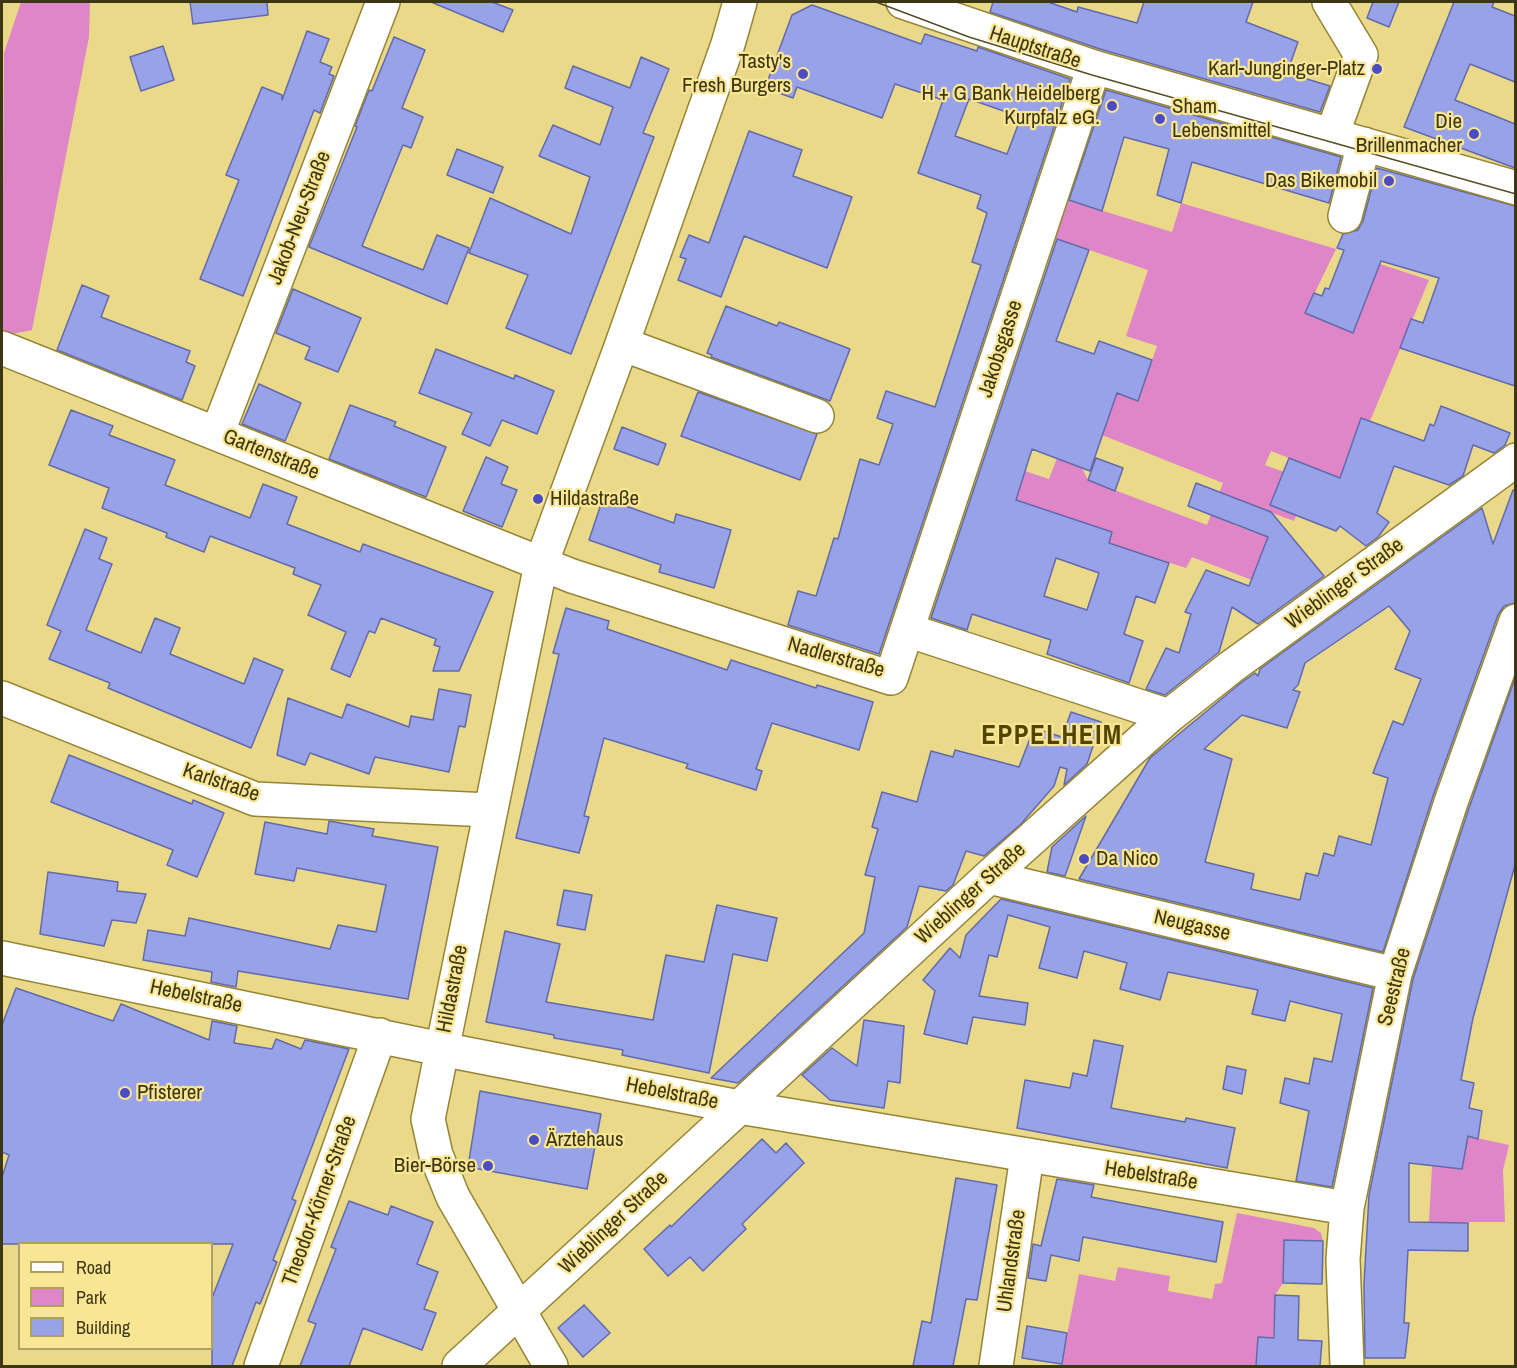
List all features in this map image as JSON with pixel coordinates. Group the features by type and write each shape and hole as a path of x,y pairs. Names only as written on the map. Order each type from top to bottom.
{"street":[{"name":"Jakob-Neu-Straße","path":"217,434 383,2"},
{"name":"Hildastraße","path":"551,1366 518,1313 453,1197 436,1155 428,1119 489,810 541,564 622,344 740,2"},
{"name":"Hauptstraße","path":"903,2 1094,67 1515,188"},
{"path":"1332,135 1361,55 1339,12"},
{"name":"Jakobsgasse","path":"907,630 1094,67"},
{"path":"1345,216 1364,144"},
{"path":"622,344 817,416"},
{"name":"Gartenstraße","path":"2,348 541,564"},
{"name":"Wieblinger Straße","path":"459,1366 989,877 1169,716 1231,667 1515,460"},
{"name":"Nadlerstraße","path":"541,564 572,576 891,678 907,630"},
{"name":"Seestraße","path":"1347,1366 1343,1260 1347,1208 1395,974 1515,621"},
{"path":"907,630 1169,716"},
{"name":"Karlstraße","path":"2,698 255,799 489,810"},
{"name":"Neugasse","path":"989,877 1395,974"},
{"name":"Hebelstraße","path":"2,958 441,1049 739,1107 1347,1208"},
{"name":"Theodor-Körner-Straße","path":"261,1366 380,1035"},
{"name":"Uhlandstraße","path":"996,1366 1027,1156"}],"green space":[{"path":"21,2 90,2 89,37 32,330 2,336 4,53"},
{"path":"1064,199 1172,232 1181,203 1336,249 1305,313 1353,332 1380,264 1429,280 1370,421 1361,418 1340,478 1271,451 1265,465 1284,472 1304,495 1294,521 1242,502 1234,525 1268,537 1252,580 1192,557 1186,568 1109,543 1112,532 1016,500 1025,471 1049,479 1057,458 1082,468 1088,480 1207,525 1223,483 1102,435 1117,393 1138,400 1157,346 1126,336 1148,270 1051,237"},
{"path":"1468,1136 1509,1145 1503,1170 1505,1222 1429,1222 1432,1166 1462,1169"},
{"path":"1237,1213 1314,1228 1321,1233 1323,1241 1284,1240 1283,1283 1275,1295 1273,1338 1258,1337 1256,1366 1061,1366 1079,1274 1115,1281 1118,1267 1170,1276 1168,1291 1212,1299 1215,1284 1222,1283"}],"building":[{"path":"190,2 267,2 268,15 193,24"},
{"path":"431,2 492,2 513,10 503,32"},
{"path":"993,2 1048,2 1077,12 1078,7 1137,23 1144,2 1253,2 1246,22 1298,42 1287,73 1330,86 1320,112 1100,49 990,12"},
{"path":"1373,2 1399,2 1389,27 1367,18"},
{"path":"1454,2 1494,2 1492,7 1515,16 1515,82 1470,64 1455,100 1515,124 1515,168 1404,127"},
{"path":"812,5 921,44 925,34 977,51 978,47 1070,79 879,654 788,625 798,591 816,596 834,538 838,539 860,459 879,465 893,424 877,418 886,391 935,407 981,265 972,262 987,213 977,208 981,195 918,173 943,100 895,84 882,118 797,87 793,98 765,88 792,15","holes":["969,99 1021,117 1007,154 955,136"]},
{"path":"307,31 329,39 320,62 332,67 329,74 334,76 320,113 314,110 243,296 200,279 239,180 226,175 262,87 282,95 282,100"},
{"path":"394,37 425,50 402,108 423,117 411,148 403,145 362,246 423,270 437,235 469,248 447,304 309,247 357,127 355,126 369,90 372,91"},
{"path":"163,46 174,80 141,91 130,57"},
{"path":"641,57 669,69 643,133 654,137 571,354 506,328 528,275 469,253 490,198 571,234 590,177 539,156 553,125 600,145 613,107 565,88 573,66 630,88"},
{"path":"1106,90 1341,157 1329,203 1192,162 1181,203 1157,195 1169,149 1124,137 1102,211 1069,200"},
{"path":"749,131 802,150 793,176 852,197 827,268 744,236 721,297 678,280 686,259 680,257 689,235 709,243"},
{"path":"457,149 503,167 493,193 447,175"},
{"path":"1377,168 1515,206 1515,386 1400,348 1411,319 1423,323 1439,278 1381,261 1353,333 1305,313 1314,293 1322,296 1325,288 1329,289 1344,250 1337,248 1343,234 1358,230 1363,221"},
{"path":"1057,239 1089,250 1056,341 1094,354 1099,341 1152,360 1138,401 1117,393 1090,471 1032,449 1016,500 1112,532 1109,543 1169,563 1155,603 1136,596 1124,634 1143,641 1129,683 1047,654 1051,640 972,614 967,630 931,618","holes":["1056,558 1099,573 1087,610 1044,596"]},
{"path":"82,285 109,296 101,317 190,351 186,362 195,366 182,400 57,350"},
{"path":"293,289 361,318 338,372 305,359 310,347 276,333"},
{"path":"726,306 777,326 779,322 850,349 830,401 711,357 712,355 707,353"},
{"path":"436,349 514,379 515,375 554,391 537,434 502,420 490,446 462,434 472,413 419,393"},
{"path":"259,384 301,403 285,441 242,424"},
{"path":"698,392 817,434 800,480 681,436"},
{"path":"350,405 396,422 394,426 446,447 426,497 329,459"},
{"path":"1441,406 1510,433 1505,445 1494,453 1473,445 1463,476 1449,485 1394,466 1377,513 1389,522 1378,537 1366,546 1340,526 1336,531 1270,505 1289,458 1340,478 1361,418 1424,441 1430,424 1434,426"},
{"path":"71,410 113,426 109,435 175,460 165,485 250,518 263,484 297,497 287,524 360,552 363,544 493,592 459,671 433,671 440,647 434,645 436,639 381,618 375,633 369,631 350,677 331,669 346,632 308,615 321,585 293,574 295,568 210,536 204,552 166,537 167,533 102,508 109,488 49,465"},
{"path":"622,427 666,444 658,465 614,449"},
{"path":"486,457 508,467 501,484 517,490 502,527 463,511"},
{"path":"1096,458 1123,468 1115,491 1088,480"},
{"path":"1196,483 1271,512 1324,576 1258,624 1232,607 1219,652 1165,695 1146,689 1166,648 1179,653 1191,614 1185,612 1206,570 1249,586 1268,537 1188,506"},
{"path":"1513,490 1515,491 1515,603 1504,606 1498,615 1433,796 1383,952 1079,879 1150,758 1242,682 1255,673 1258,676 1260,669 1482,508 1493,544","holes":["1389,606 1410,631 1395,669 1421,679 1403,725 1393,721 1373,773 1388,778 1371,845 1339,836 1334,856 1324,853 1318,876 1306,873 1300,900 1251,889 1254,874 1205,862 1232,759 1204,749 1242,715 1287,728 1300,692 1293,690 1298,685 1305,663"]},
{"path":"603,498 674,523 676,514 731,530 714,588 659,572 661,565 589,540"},
{"path":"85,529 107,538 99,559 112,564 86,630 141,653 155,618 180,628 170,654 244,684 254,658 283,670 251,748 108,688 110,683 49,659 61,631 47,625"},
{"path":"566,608 609,621 607,629 727,670 731,660 816,688 817,685 873,702 859,750 772,723 756,769 762,771 756,790 686,768 688,764 604,738 584,816 589,817 579,853 516,838 559,654 553,653"},
{"path":"1515,678 1515,865 1473,1018 1461,1080 1474,1083 1469,1108 1482,1111 1478,1139 1468,1136 1462,1169 1409,1163 1409,1222 1468,1223 1468,1251 1408,1250 1404,1323 1409,1323 1405,1358 1365,1358 1364,1284 1369,1195 1413,979 1469,808"},
{"path":"439,689 471,695 465,727 459,726 449,772 375,757 369,774 310,753 305,765 277,755 288,698 342,718 347,704 409,727 411,716 433,720"},
{"path":"1071,712 1101,722 1087,764 1064,785 1067,769 1060,767 1054,786 1021,824 984,856 966,851 953,885 946,891 919,886 907,927 738,1083 711,1078 864,933 875,877 865,875 878,829 872,827 882,792 917,802 931,751 953,757 955,750 1019,767 1034,728 1062,737"},
{"path":"69,755 192,804 193,800 224,813 197,877 167,865 173,850 51,802"},
{"path":"1086,816 1065,876 1047,872 1052,847"},
{"path":"329,821 374,829 372,836 438,847 408,999 238,971 236,987 211,982 212,972 143,960 148,930 185,936 189,918 330,949 338,925 376,932 386,885 297,868 294,881 255,874 265,822 327,834"},
{"path":"48,872 118,882 117,891 146,894 136,923 112,920 104,946 40,934"},
{"path":"564,890 592,895 585,930 557,925"},
{"path":"1001,899 1373,988 1332,1187 1296,1181 1309,1111 1280,1103 1285,1078 1309,1084 1314,1058 1332,1062 1342,1014 1290,1001 1285,1021 1252,1014 1258,990 1168,972 1160,1000 1120,989 1127,963 1084,951 1077,978 1039,968 1050,927 1008,915 997,957 989,955 979,996 1028,1003 1025,1025 973,1017 967,1044 924,1034 935,991 923,980 950,948 960,958 966,935"},
{"path":"717,905 777,918 767,961 733,954 709,1073 622,1055 623,1050 554,1038 554,1035 486,1022 505,931 560,944 546,1002 653,1020 666,955 704,962"},
{"path":"16,988 113,1021 121,1004 209,1040 212,1021 237,1026 234,1043 272,1049 276,1039 301,1049 305,1040 349,1049 292,1199 296,1201 273,1260 277,1262 260,1304 256,1302 232,1366 212,1366 212,1350 213,1295 233,1244 213,1244 213,1242 18,1242 18,1244 2,1244 2,1177 9,1155 2,1152 2,1025"},
{"path":"864,1020 904,1026 900,1083 888,1081 884,1108 830,1100 802,1075 832,1048 857,1066"},
{"path":"1094,1040 1123,1046 1111,1108 1185,1122 1186,1118 1235,1128 1227,1168 1017,1128 1025,1080 1070,1088 1073,1073 1087,1076"},
{"path":"1227,1066 1246,1070 1242,1094 1223,1089"},
{"name":"Ärztehaus","path":"480,1091 601,1114 587,1189 468,1167"},
{"path":"762,1139 776,1153 786,1143 804,1163 742,1224 746,1229 703,1271 690,1257 668,1276 644,1249 670,1225 671,1227"},
{"path":"956,1178 997,1185 977,1300 966,1299 953,1366 913,1366 922,1321 931,1323"},
{"path":"1057,1179 1094,1185 1091,1197 1223,1222 1216,1262 1083,1237 1079,1261 1051,1255 1046,1281 1028,1278 1033,1244 1041,1246"},
{"path":"349,1201 388,1215 391,1206 433,1222 417,1264 438,1272 424,1309 436,1313 422,1350 363,1328 349,1366 300,1366 316,1324 308,1321 336,1249 331,1247"},
{"path":"1284,1240 1323,1241 1322,1284 1283,1283"},
{"path":"1275,1295 1299,1296 1298,1340 1322,1341 1320,1366 1256,1366 1258,1337 1274,1338"},
{"path":"584,1305 610,1333 583,1357 558,1328"},
{"path":"1027,1326 1067,1333 1062,1364 1022,1358"}],"tram line":[{"path":"876,2 969,37 1092,75 1516,194"}],"place":[{"name":"Karl-Junginger-Platz","path":"1377,69"},
{"name":"Tasty's Fresh Burgers","path":"803,74"},
{"name":"H + G Bank Heidelberg Kurpfalz eG.","path":"1112,106"},
{"name":"Sham Lebensmittel","path":"1160,119"},
{"name":"Die Brillenmacher","path":"1474,134"},
{"name":"Das Bikemobil","path":"1389,181"},
{"name":"Hildastraße","path":"538,499"},
{"name":"Da Nico","path":"1084,859"},
{"name":"Pfisterer","path":"125,1093"},
{"name":"Ärztehaus","path":"534,1140"},
{"name":"Bier-Börse","path":"488,1166"}],"district":[{"name":"EPPELHEIM","path":"1052,737"}]}
